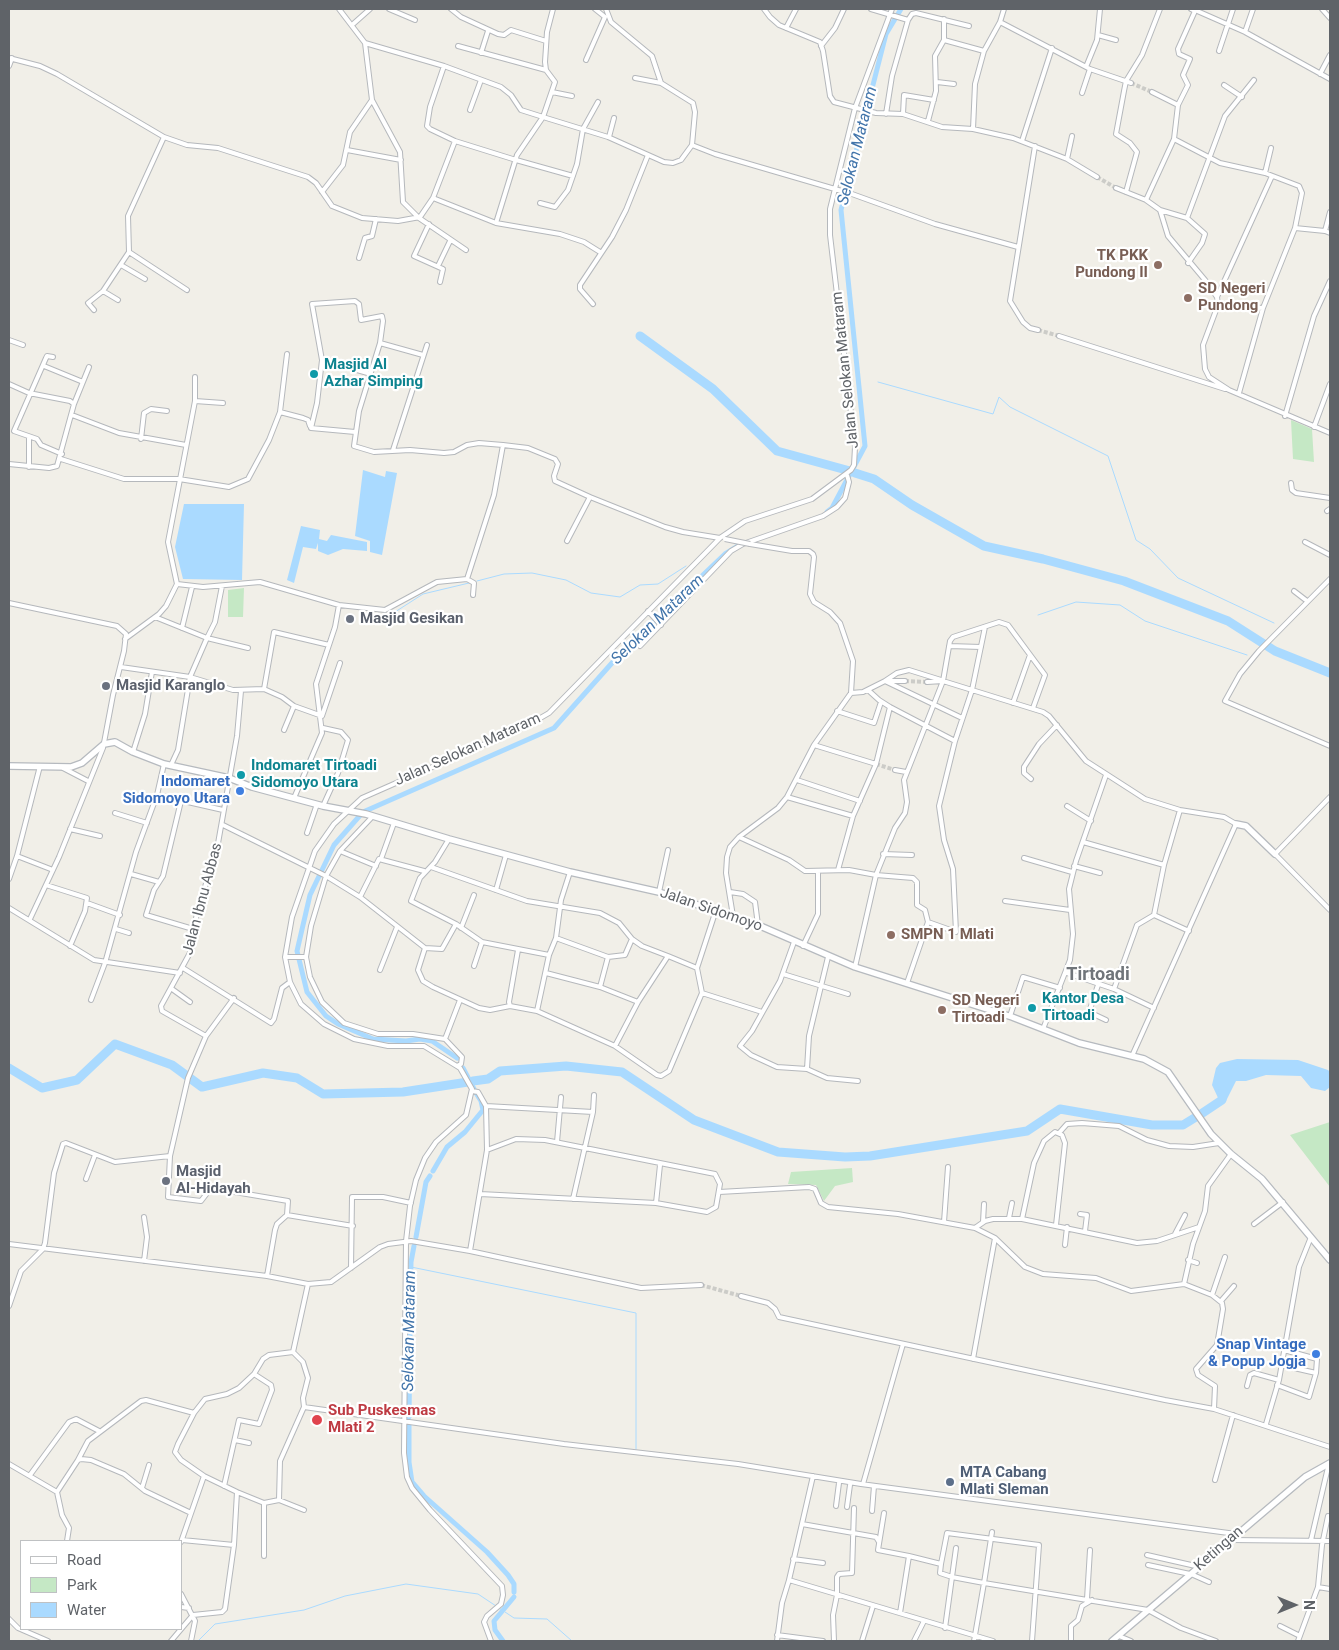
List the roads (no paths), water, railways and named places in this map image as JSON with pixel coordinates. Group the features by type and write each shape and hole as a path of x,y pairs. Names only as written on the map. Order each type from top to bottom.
{"main road":[{"name":"Jalan Sidomoyo","path":"104,744 115,742 134,752 168,765 229,778 252,787 320,805 370,815 570,872 659,892 758,925 828,957 855,967 1010,1016 1093,1047 1155,1063 1168,1072 1220,1143 1262,1179 1330,1260"},
{"path":"9,766 61,767 82,764 104,744"},
{"path":"1236,824 1246,826 1276,854"},
{"name":"Ketingan","path":"1112,1641 1228,1540 1305,1477 1330,1463"}],"street":[{"path":"339,9 365,43 372,100 399,150 403,202 422,215 429,224 450,241 466,250"},
{"path":"352,25 370,9"},
{"path":"389,9 415,20"},
{"path":"451,9 461,17 488,31 504,35 511,30 546,41"},
{"path":"546,70 546,41 553,9"},
{"path":"595,9 652,56 661,84"},
{"path":"606,9 611,22"},
{"path":"764,9 773,21 816,40 822,46 831,98 834,102 876,113 903,114 942,127 973,129 1022,141 1067,159 1097,177"},
{"path":"786,28 796,9"},
{"path":"822,46 835,28 844,9"},
{"path":"871,9 896,15 907,20"},
{"name":"Jalan Selokan Mataram","path":"486,1106 478,1092 472,1090 458,1067 424,1046 388,1046 354,1040 324,1024 301,1004 290,982 286,957 292,916 325,836 362,798 530,724 549,713 648,611 723,538 739,525 759,515 812,499 846,476 854,465 855,453 830,235 830,209 857,109 892,9"},
{"path":"973,129 975,84 984,51 1000,22 1004,9"},
{"path":"1082,93 1098,35 1100,9"},
{"path":"1126,192 1137,152 1130,143 1116,134 1128,82 1142,55 1160,9"},
{"path":"1219,50 1233,9"},
{"path":"1245,32 1253,9"},
{"path":"1322,9 1330,18"},
{"path":"1146,200 1174,139 1178,105 1188,85 1183,75 1190,59 1179,54 1178,49 1194,10 1245,32 1330,80"},
{"path":"886,114 892,76 907,20 912,14 916,13 969,26"},
{"path":"586,60 605,17"},
{"path":"928,122 937,82 936,56 944,40 944,19"},
{"path":"1000,22 1088,68 1128,82"},
{"path":"481,53 488,31"},
{"path":"1098,35 1116,40"},
{"path":"944,40 984,51"},
{"path":"365,43 444,66 508,91 521,110 609,138 664,162 678,162 692,145 695,112 693,103 661,84 635,78"},
{"path":"458,46 546,70 555,80 543,117 536,130 521,147 496,223"},
{"path":"1022,141 1052,48"},
{"path":"1320,74 1330,55"},
{"path":"9,66 10,58 40,66 57,74 164,137 187,144 223,150 298,173 312,180 332,206 362,218 405,221 422,215 434,198 455,140"},
{"path":"444,66 430,107 427,126 455,140 573,176"},
{"path":"470,110 481,80"},
{"path":"1187,218 1225,116 1254,80"},
{"path":"937,82 954,84"},
{"path":"1224,85 1242,97"},
{"path":"552,92 572,96"},
{"path":"1152,92 1178,105"},
{"path":"903,114 904,95 934,100"},
{"path":"322,192 343,165 352,130 372,100"},
{"path":"540,203 555,208 568,190 584,129 598,102"},
{"path":"609,138 614,118"},
{"path":"1067,159 1072,136"},
{"path":"94,310 88,303 103,291 129,252 128,216 164,137"},
{"path":"1174,139 1209,159 1233,167 1265,173 1301,188 1295,228 1263,308 1239,393"},
{"path":"692,145 715,154 835,188 935,224 1018,247"},
{"path":"1036,146 1010,305 1023,322 1030,328 1038,330"},
{"path":"1265,173 1271,148"},
{"path":"347,150 401,160"},
{"path":"593,304 579,287 600,252 612,237 626,210 648,155"},
{"path":"1217,297 1272,176"},
{"path":"1116,188 1146,200 1160,210 1187,218 1205,234 1202,242 1188,262"},
{"path":"434,198 496,223 560,234 584,242 600,252"},
{"path":"1160,210 1168,236 1217,297 1218,305 1204,337 1204,362 1209,377 1229,390"},
{"path":"1325,231 1330,212"},
{"path":"359,258 364,240 366,237 372,236 376,219"},
{"path":"429,224 414,256 444,270 440,282"},
{"path":"1295,228 1330,233"},
{"path":"438,266 450,241"},
{"path":"129,252 187,290"},
{"path":"121,265 145,279"},
{"path":"1284,416 1314,316 1330,281"},
{"path":"103,291 118,300"},
{"path":"311,428 317,403 322,360 313,302 355,301 359,304 360,320 382,316 380,343 355,432 353,444 356,447 374,452 393,450 444,453 454,452 467,445 478,443 528,448 555,459 558,464 554,476 555,480 590,498 674,530 792,551 809,551 813,554 810,594 814,602 830,612 840,623 853,661 851,693 814,745 787,797 773,812 739,837 730,847 726,873 733,916"},
{"path":"1218,305 1263,308"},
{"path":"1059,336 1204,384 1239,393 1284,416 1330,433"},
{"path":"9,340 23,344"},
{"path":"380,343 423,355"},
{"path":"393,450 426,345"},
{"path":"53,357 47,356 44,366 11,431 30,438 61,456 124,478 179,479 226,488 246,481 269,440 280,412 287,354"},
{"path":"322,360 371,374"},
{"path":"44,366 83,382"},
{"path":"9,464 30,467 55,467 61,456 74,404 89,367"},
{"path":"125,639 155,617 166,606 177,584 168,547 179,479 195,401 195,377"},
{"path":"9,384 29,393 70,401 74,404"},
{"path":"1314,427 1330,384"},
{"path":"195,401 223,403"},
{"path":"141,439 144,413 151,409 167,411"},
{"path":"280,412 308,420 311,428"},
{"path":"72,415 111,431 141,439 186,445"},
{"path":"311,428 355,432"},
{"path":"30,438 30,467"},
{"path":"467,579 494,495 503,445"},
{"path":"640,646 730,551 743,544 823,516 837,507 845,498 849,482 846,476"},
{"path":"1291,483 1292,490 1296,493 1330,498"},
{"path":"567,542 590,498"},
{"path":"1305,542 1330,555"},
{"path":"177,584 192,587 260,582 339,605 386,610 437,582 467,579 474,583 473,595"},
{"path":"1330,579 1259,652 1240,674 1226,698 1226,704 1330,746"},
{"path":"91,1000 106,963 147,823 168,765 178,750 190,677 215,623 222,586"},
{"path":"182,628 192,587"},
{"path":"1294,591 1307,601"},
{"path":"9,602 117,626 123,630 125,639 121,667 113,695 104,744 53,870 30,919"},
{"path":"294,798 321,738 323,728 322,716 316,684 329,646 339,605"},
{"path":"648,611 661,624"},
{"path":"155,617 207,638 248,648"},
{"path":"855,967 876,875 894,828 906,813 907,802 904,784 906,772 915,757 943,681 949,646 953,637 1004,622 1045,675 1033,708"},
{"path":"928,922 956,932 953,869 944,840 939,806 955,740 972,690 985,627"},
{"path":"264,689 274,632 329,646"},
{"path":"949,646 981,647"},
{"path":"1013,703 1030,655"},
{"path":"322,716 340,663"},
{"path":"121,667 190,677 222,688 241,691 264,689 282,697 294,706 322,716"},
{"path":"851,693 868,690 897,673 909,670 1033,708 1050,716 1079,755 1106,775 1152,802 1180,810 1224,817 1236,824 1190,931 1132,1056"},
{"path":"134,752 145,714 152,672"},
{"path":"885,681 905,681"},
{"path":"885,681 962,718"},
{"path":"927,682 943,681"},
{"path":"868,690 881,702 955,740"},
{"name":"Jalan Ibnu Abbas","path":"206,1036 164,1013 161,1006 184,968 191,952 193,929 223,824 223,810 237,736 241,691"},
{"path":"837,711 874,723 881,702"},
{"path":"284,730 294,706"},
{"path":"838,870 853,816 876,764 890,707"},
{"path":"1031,779 1024,773 1024,767 1039,744 1057,725"},
{"path":"307,833 338,773 348,740 341,732 323,728"},
{"path":"814,745 876,764"},
{"path":"9,879 17,856 40,766"},
{"path":"61,767 88,781"},
{"path":"895,770 906,772"},
{"path":"1043,1029 1066,973 1072,947 1069,889 1072,872 1106,775"},
{"path":"797,780 860,801"},
{"path":"157,795 223,810"},
{"path":"787,797 853,816"},
{"path":"1330,797 1276,854 1330,910"},
{"path":"181,801 163,876 146,915 193,929"},
{"path":"1067,806 1091,821"},
{"path":"1114,989 1137,925 1154,915 1164,864 1180,810"},
{"path":"116,813 147,823"},
{"path":"370,815 340,851 326,876 311,926 306,957 310,978 322,1002 344,1023 378,1034 419,1034 444,1039 462,1057 461,1064 458,1067"},
{"path":"360,897 381,859 394,823"},
{"path":"223,824 326,876 360,897 425,948 442,950 456,924"},
{"path":"70,829 100,836"},
{"path":"739,837 789,860 805,871 860,871 915,880 917,905 925,910 928,922 907,983"},
{"path":"449,839 431,867 424,871 411,897 412,903 456,924 482,942 549,955"},
{"path":"1083,842 1164,864"},
{"path":"659,892 668,850"},
{"path":"340,851 376,866"},
{"path":"883,854 912,855"},
{"path":"496,890 506,855"},
{"path":"17,856 53,870"},
{"path":"1024,858 1072,872"},
{"path":"381,859 424,871"},
{"path":"1074,866 1100,873"},
{"path":"431,867 527,901 600,913 619,923 632,939 642,946 697,968"},
{"path":"804,946 818,914 818,871"},
{"path":"537,1010 549,955 556,938 560,907 570,872"},
{"path":"131,874 159,882"},
{"path":"46,885 87,898 87,903 70,946"},
{"path":"730,892 743,894 755,902 758,925"},
{"path":"461,928 474,896"},
{"path":"1005,901 1070,910"},
{"path":"87,903 120,914"},
{"path":"9,908 30,919 49,935 94,960 180,973"},
{"path":"425,948 418,970 423,981 460,1000 490,1010 510,1006 537,1010 616,1046 657,1075 665,1074 669,1071 676,1057 702,993 697,968 716,910"},
{"path":"1154,915 1190,931"},
{"path":"380,970 397,927"},
{"path":"116,929 129,933"},
{"path":"556,938 608,957 625,955 632,939"},
{"path":"474,966 482,942"},
{"path":"794,942 783,974 752,1030 740,1046 768,1064 778,1067 807,1069 827,1078 858,1082"},
{"path":"510,1006 509,1002 518,950"},
{"path":"616,1046 638,1002 668,956"},
{"path":"286,957 306,957"},
{"path":"600,988 608,957"},
{"path":"807,1069 809,1036 828,957"},
{"path":"184,968 272,1022 282,988 290,982"},
{"path":"546,973 600,988 638,1002"},
{"path":"1066,973 1114,989 1154,1008"},
{"path":"783,974 848,994"},
{"path":"1010,1016 1023,977 1060,988"},
{"path":"1098,985 1089,1012 1106,1020"},
{"path":"172,989 190,1002"},
{"path":"702,993 762,1012"},
{"path":"234,998 206,1036 188,1078 170,1156 168,1197 201,1201 211,1188 288,1201 287,1215 276,1226 267,1276"},
{"path":"444,1039 460,1000"},
{"path":"472,1090 466,1114 436,1142 425,1158 416,1180 411,1202 408,1241 405,1466 412,1488 430,1510 502,1586 503,1596 501,1604 487,1616 484,1622 491,1641"},
{"path":"573,1199 593,1112 594,1095"},
{"path":"558,1142 561,1097"},
{"path":"470,1251 487,1150 486,1106 593,1112"},
{"path":"1059,1133 1066,1124 1082,1123 1119,1126 1147,1140 1169,1146 1193,1147 1220,1143"},
{"path":"1022,1219 1034,1163 1046,1138 1055,1132 1063,1137 1065,1144 1056,1225"},
{"path":"480,1194 656,1204 712,1211 716,1207 719,1192 720,1184 715,1174 558,1142 516,1139 487,1150"},
{"path":"9,1306 21,1271 43,1249 54,1173 62,1146 66,1143 115,1162 170,1156"},
{"path":"1184,1284 1188,1260 1205,1211 1208,1186 1231,1154"},
{"path":"86,1179 94,1155"},
{"path":"656,1204 660,1164"},
{"path":"944,1222 948,1167"},
{"path":"719,1192 809,1187 815,1189 821,1203 828,1207 881,1211 975,1228 995,1238 1025,1267 1043,1274 1096,1278 1131,1291 1184,1284 1212,1295 1220,1301 1223,1309 1217,1345 1196,1369 1198,1375 1215,1386 1214,1409"},
{"path":"351,1268 353,1196 379,1197 411,1202"},
{"path":"1009,1218 1012,1202"},
{"path":"1254,1224 1282,1202"},
{"path":"983,1222 984,1204"},
{"path":"1080,1214 1087,1215 1085,1231"},
{"path":"287,1215 353,1226"},
{"path":"1175,1234 1185,1215"},
{"path":"144,1216 147,1237 144,1261"},
{"path":"975,1228 993,1218 1022,1219 1138,1243 1150,1242 1199,1227"},
{"path":"1065,1245 1067,1227"},
{"path":"1266,1424 1277,1385 1299,1267 1311,1237"},
{"path":"973,1359 995,1238"},
{"path":"9,1244 267,1276 308,1284 331,1282 380,1247 408,1241 470,1251 641,1288 700,1286"},
{"path":"1212,1295 1225,1257"},
{"path":"1188,1260 1197,1262"},
{"path":"279,1500 280,1460 304,1407 302,1398 308,1372 293,1352 308,1284"},
{"path":"1220,1301 1234,1286"},
{"path":"741,1296 772,1305 779,1317 1214,1409 1266,1424 1330,1446"},
{"path":"863,1484 903,1344"},
{"path":"1277,1385 1310,1397 1316,1373 1317,1359 1284,1350"},
{"path":"293,1352 269,1355 263,1360 254,1374 233,1392 205,1399 194,1413 175,1452 181,1460 204,1476 237,1492 264,1502 279,1500 304,1510"},
{"path":"1281,1365 1316,1373"},
{"path":"1247,1386 1250,1375 1254,1372 1278,1380"},
{"path":"224,1486 240,1420 259,1424 272,1390 271,1385 254,1374"},
{"path":"67,1540 69,1528 60,1509 57,1492 88,1441 141,1401 146,1400 194,1413"},
{"path":"304,1407 1236,1534"},
{"path":"1215,1480 1234,1415"},
{"path":"30,1475 35,1471 69,1422 76,1420 99,1431"},
{"path":"235,1440 249,1443"},
{"path":"78,1460 91,1460 124,1474 142,1488 191,1514"},
{"path":"1311,1540 1330,1463"},
{"path":"9,1464 57,1492"},
{"path":"142,1488 149,1466"},
{"path":"204,1476 182,1541 234,1545"},
{"path":"777,1641 782,1603 813,1476"},
{"path":"836,1506 839,1483"},
{"path":"847,1507 850,1485"},
{"path":"872,1511 874,1486"},
{"path":"182,1628 193,1615 222,1612 225,1609 234,1545 237,1492"},
{"path":"264,1502 264,1556"},
{"path":"834,1641 833,1615 838,1575 852,1573 854,1508"},
{"path":"884,1513 879,1542 880,1552 941,1564"},
{"path":"1298,1641 1318,1587 1328,1516"},
{"path":"802,1524 876,1536 879,1542"},
{"path":"975,1639 981,1590 984,1583 992,1532"},
{"path":"1032,1641 1036,1592 1040,1546 947,1533 940,1573 984,1583 1036,1592 1148,1610 1181,1628 1216,1641"},
{"path":"1228,1540 1311,1540 1330,1542"},
{"path":"945,1628 956,1548"},
{"path":"1071,1641 1071,1626 1078,1620 1082,1606 1089,1600 1090,1550"},
{"path":"1147,1555 1200,1566"},
{"path":"900,1613 908,1556"},
{"path":"793,1559 822,1563"},
{"path":"1148,1565 1191,1574 1209,1582"},
{"path":"789,1580 900,1613 975,1639 993,1641"},
{"path":"1318,1587 1330,1588"},
{"path":"182,1596 193,1615 196,1627 191,1641"},
{"path":"862,1641 873,1606"},
{"path":"182,1607 189,1608"},
{"path":"9,1619 20,1626"},
{"path":"914,1641 924,1621"},
{"path":"1280,1626 1300,1636"},
{"path":"27,1630 48,1641"},
{"path":"171,1641 180,1630"},
{"path":"777,1635 823,1641"},
{"path":"1119,1636 1131,1641"}],"water":[{"path":"363,470 385,477 386,471 397,473 382,555 370,552 370,541 355,536"},
{"path":"184,504 244,504 242,580 183,579 175,547"},
{"path":"301,526 320,530 319,539 327,541 331,535 367,542 367,551 343,549 328,555 318,551 318,543 316,549 303,547 294,583 287,580"},
{"path":"1237,1059 1298,1060 1328,1070 1330,1072 1330,1087 1325,1091 1311,1088 1301,1076 1266,1075 1246,1081 1236,1081 1226,1101 1220,1102 1212,1085 1216,1068 1220,1063"}],"waterway":[{"name":"Selokan Mataram","path":"827,512 832,508 865,446 841,210 886,34 901,9"},
{"path":"640,336 713,389 777,451 850,471"},
{"path":"878,382 993,414 999,397 1010,407 1108,456 1136,540 1150,549 1178,578 1274,623"},
{"path":"855,473 874,479 912,505 984,546 1043,559 1124,581 1228,621 1275,651 1330,673"},
{"name":"Selokan Mataram","path":"457,1058 432,1041 420,1039 406,1041 373,1039 338,1024 326,1016 307,992 297,951 310,895 334,845 363,812 554,728 620,654 725,554 738,546"},
{"path":"477,581 504,574 532,573 566,580 591,593 620,597 640,585 658,584 686,566"},
{"path":"395,612 423,594 469,583"},
{"path":"1038,615 1076,602 1120,605 1145,621 1247,655"},
{"path":"9,1068 42,1088 77,1080 115,1044 172,1065 202,1087 263,1073 297,1078 323,1094 403,1092 468,1082"},
{"path":"473,1081 488,1079 500,1071 566,1066 622,1072 694,1120 778,1152 845,1157 870,1156 1027,1131 1060,1109 1152,1125 1183,1125 1196,1117"},
{"name":"Selokan Mataram","path":"463,1068 474,1089"},
{"path":"1201,1114 1222,1100 1223,1091"},
{"name":"Selokan Mataram","path":"433,1171 447,1147 465,1132 483,1110 481,1101 476,1093"},
{"name":"Selokan Mataram","path":"416,1237 426,1182 430,1176"},
{"name":"Selokan Mataram","path":"409,1417 411,1262 414,1246"},
{"path":"411,1267 636,1313 636,1449"},
{"name":"Selokan Mataram","path":"409,1425 409,1462 412,1482 424,1496 487,1552 508,1575 514,1584 514,1592"},
{"path":"198,1641 215,1624 304,1610 345,1596 406,1584 478,1594 496,1606"},
{"name":"Selokan Mataram","path":"503,1641 495,1630 494,1621 514,1597"},
{"path":"505,1612 514,1618 547,1619 572,1641"}],"tunnel":[{"path":"1131,83 1152,92"},
{"path":"1097,177 1116,188"},
{"path":"1038,330 1059,336"},
{"path":"905,681 927,682"},
{"path":"876,764 895,770"},
{"path":"701,1285 741,1296"}],"place":[{"name":"TK PKK Pundong II","path":"1158,265"},
{"name":"SD Negeri Pundong","path":"1188,298"},
{"name":"Masjid Al Azhar Simping","path":"314,374"},
{"name":"Masjid Gesikan","path":"350,619"},
{"name":"Masjid Karanglo","path":"106,686"},
{"name":"Indomaret Tirtoadi Sidomoyo Utara","path":"241,775"},
{"name":"Indomaret Sidomoyo Utara","path":"240,791"},
{"name":"SMPN 1 Mlati","path":"891,935"},
{"name":"Kantor Desa Tirtoadi","path":"1032,1008"},
{"name":"SD Negeri Tirtoadi","path":"942,1010"},
{"name":"Masjid Al-Hidayah","path":"166,1181"},
{"name":"Snap Vintage & Popup Jogja","path":"1316,1354"},
{"name":"Sub Puskesmas Mlati 2","path":"317,1420"},
{"name":"MTA Cabang Mlati Sleman","path":"950,1482"}],"district":[{"name":"Tirtoadi","path":"1098,975"}]}
